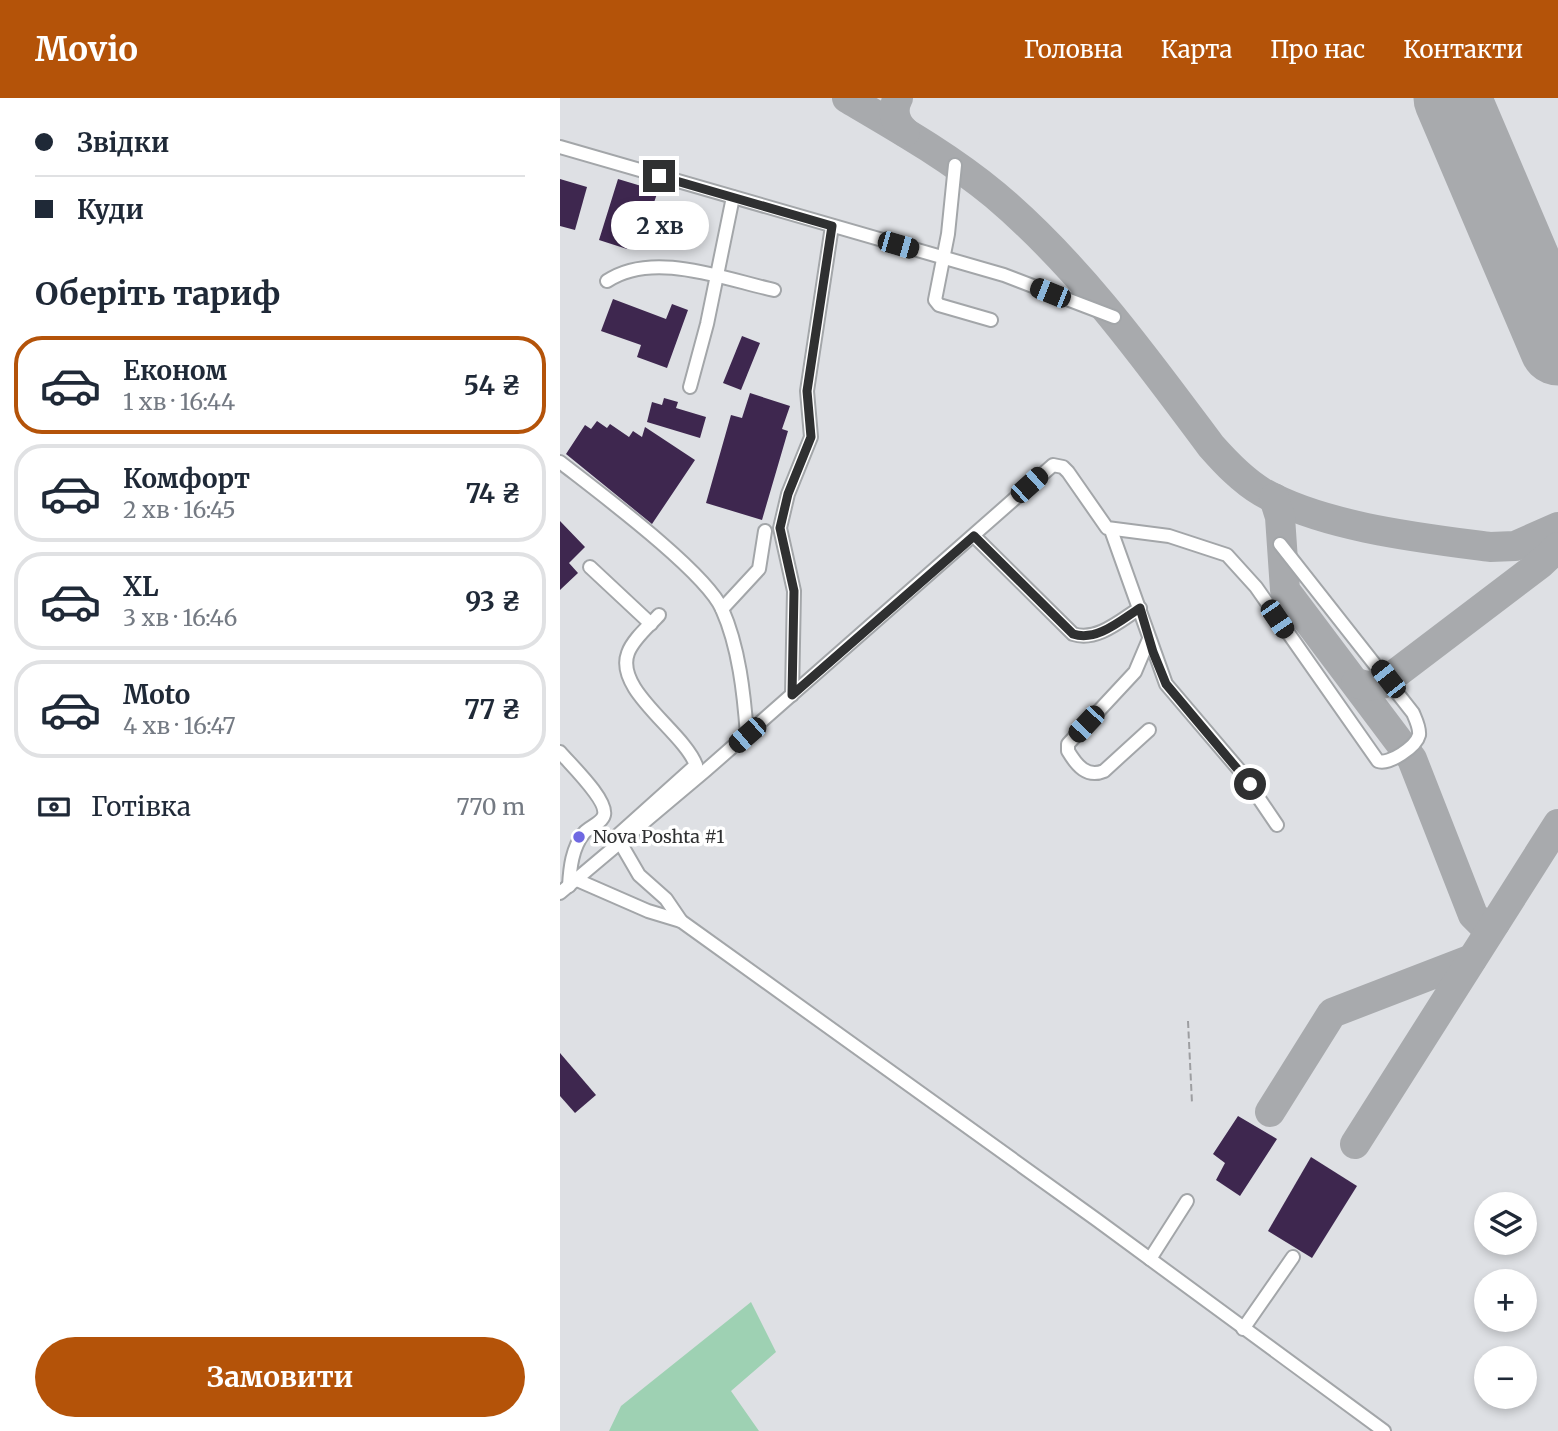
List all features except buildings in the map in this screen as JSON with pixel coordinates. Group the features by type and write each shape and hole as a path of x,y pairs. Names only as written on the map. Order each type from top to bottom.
{"lane":[{"path":"560,146 1004,275 1114,317"},
{"path":"955,165 952,207 934,298 937,304 991,320"},
{"path":"690,387 733,197"},
{"path":"792,695 794,591 780,528 788,494 811,437 807,391 823,301 832,226"},
{"path":"607,282 636,268 681,270 774,290"},
{"path":"560,462 710,590 722,609 742,684 747,735"},
{"path":"570,884 621,844 1048,469 1058,464 1068,472 1099,520 1111,530 1166,684 1241,772 1277,825"},
{"path":"1111,530 1170,536 1227,555 1256,586 1378,761 1390,761 1418,737 1413,713 1280,544"},
{"path":"722,609 759,569 765,531"},
{"path":"974,536 1073,634 1092,635 1104,631 1140,608"},
{"path":"570,884 696,765 688,750 632,685 626,671 631,646 655,620 590,567"},
{"path":"1149,639 1135,672 1068,744 1068,751 1087,773 1095,775 1104,771 1149,730"},
{"path":"560,752 597,794 604,811 603,818 583,834 573,856 570,884"},
{"path":"621,844 639,874 666,899 681,921"},
{"path":"570,884 681,921 1384,1431"},
{"path":"1150,1259 1187,1201"},
{"path":"1243,1329 1293,1257"}],"path":[{"path":"1188,1021 1192,1103"}],"green space":[{"path":"751,1302 776,1352 731,1391 759,1431 609,1431 621,1406"}],"taxiway":[{"path":"847,98 960,168 1026,223 1110,314 1211,446 1241,477 1262,492 1286,504 1343,522 1404,535 1490,547 1515,546 1558,527"},
{"path":"898,98 895,116 905,132"},
{"path":"1543,311 1558,311"},
{"path":"1274,498 1280,517 1285,590 1412,759 1473,915 1481,923 1495,923"},
{"path":"1356,683 1367,686 1382,684 1540,564 1558,547"},
{"path":"1355,1144 1558,824"},
{"path":"1270,1112 1332,1013 1472,959"}],"runway":[{"path":"1452,98 1558,347"}],"place":[{"name":"Nova Poshta #1","path":"579,837"}],"route":[{"path":"659,176 832,226 821,315 807,391 811,437 805,458 788,494 780,528 794,591 792,695 974,536 1073,634 1092,635 1104,631 1140,608 1166,684 1250,784"}]}
